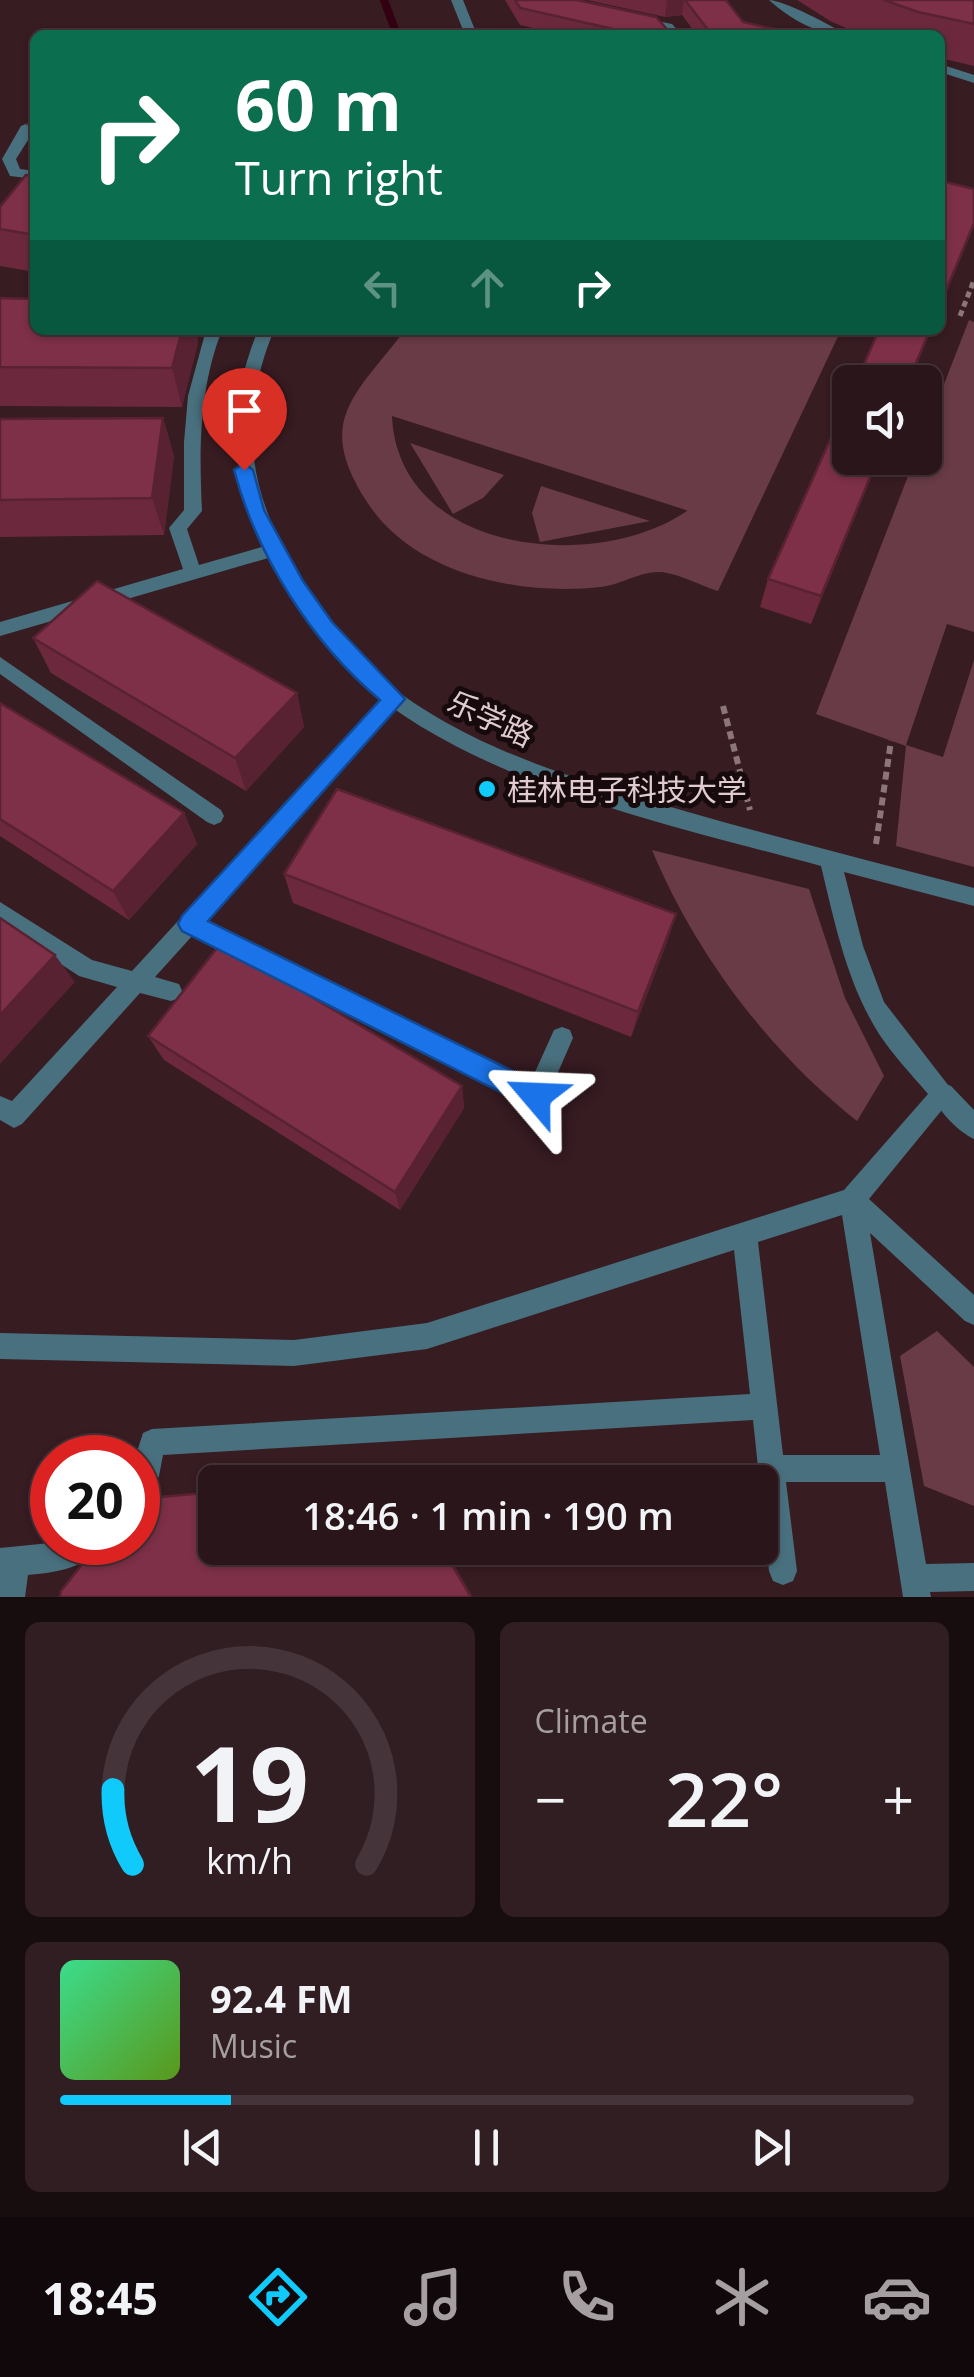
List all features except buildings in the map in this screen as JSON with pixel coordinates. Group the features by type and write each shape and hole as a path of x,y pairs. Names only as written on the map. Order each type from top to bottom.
{"street":[{"path":"457,0 468,30"},
{"path":"775,0 829,30"},
{"path":"634,20 670,30"},
{"path":"945,70 974,79"},
{"path":"30,127 9,159 15,173 30,175"},
{"path":"192,573 178,528 193,511 189,440 207,335"},
{"name":"乐学路","path":"264,335 252,358 241,430 244,470 255,510 324,628 362,673 394,699 433,725 515,764 621,801 756,841 974,896"},
{"path":"170,440 189,440"},
{"path":"0,629 276,549"},
{"path":"0,664 214,816"},
{"path":"0,1107 14,1116 394,699"},
{"path":"830,859 853,950 887,1027 974,1127"},
{"path":"0,912 87,969 171,992"},
{"path":"190,924 536,1096 562,1038"},
{"path":"0,1346 294,1353 427,1336 852,1200 943,1094"},
{"path":"852,1200 974,1312"},
{"path":"852,1200 916,1587 974,1577"},
{"path":"746,1237 773,1465"},
{"path":"160,1442 766,1406"},
{"path":"778,1468 894,1469"},
{"path":"778,1519 783,1570"},
{"path":"8,1562 11,1597"}],"path":[{"path":"960,316 974,280"},
{"path":"723,706 756,841"},
{"path":"872,870 892,741"}],"shaded area":[{"path":"969,320 974,322 974,632 947,624 906,745 943,757 974,660 974,867 896,846 906,746 816,714 908,475 942,475 942,389"},
{"path":"401,335 839,335 718,591 660,572 601,587 537,588 471,575 440,563 387,527 351,474 343,429 357,392","holes":["392,416 687,511 648,531 603,542 555,545 507,539 464,523 428,498 403,462"]},
{"path":"410,443 504,475 483,498 453,514"},
{"path":"541,486 650,521 540,542 532,513"},
{"path":"652,850 809,889 845,998 884,1076 857,1121 794,1064 738,998 690,926"},
{"path":"937,1331 974,1367 974,1506 924,1486 900,1356"}],"waterway":[{"path":"384,0 395,30"}],"place":[{"name":"桂林电子科技大学","path":"487,789"}],"route":[{"path":"244,470 255,510 296,586 324,628 362,673 394,699 190,924 536,1096"}]}
